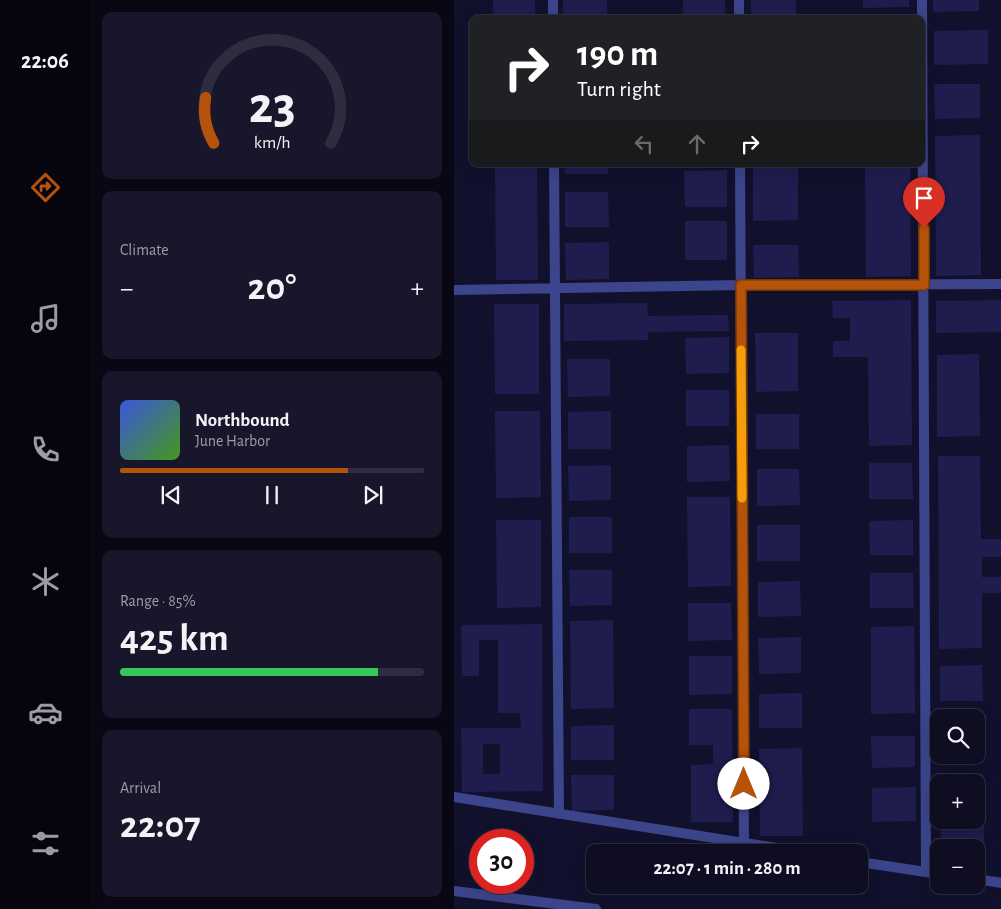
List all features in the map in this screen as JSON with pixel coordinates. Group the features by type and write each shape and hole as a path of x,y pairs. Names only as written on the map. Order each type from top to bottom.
{"street":[{"path":"553,0 553,15"},
{"path":"739,0 739,15"},
{"path":"922,0 922,15"},
{"path":"554,167 559,814"},
{"path":"740,167 744,843"},
{"path":"923,167 926,872"},
{"path":"454,290 555,287 1001,284"},
{"path":"454,797 750,844"},
{"path":"868,863 930,873"},
{"path":"985,880 1001,883"},
{"path":"454,891 596,909"}],"building":[{"path":"493,0 535,0 535,15 493,15"},
{"path":"563,0 607,0 607,15 563,15"},
{"path":"683,0 725,0 725,15 683,15"},
{"path":"751,0 796,0 796,15 751,15"},
{"path":"863,0 909,0 909,7 863,8"},
{"path":"933,0 979,0 979,11 933,12"},
{"path":"988,30 988,64 934,65 934,31"},
{"path":"934,84 980,84 980,118 935,119"},
{"path":"980,135 981,275 936,276 935,136"},
{"path":"495,167 537,167 538,280 496,280"},
{"path":"564,167 608,167 608,174 565,174"},
{"path":"753,167 798,167 798,220 753,221"},
{"path":"865,167 910,167 911,276 866,277"},
{"path":"727,170 727,207 685,207 684,171"},
{"path":"565,192 608,192 609,227 565,227"},
{"path":"685,221 727,221 727,260 685,260"},
{"path":"609,242 609,279 566,280 565,243"},
{"path":"753,245 798,245 799,277 754,278"},
{"path":"911,300 912,445 869,446 868,357 833,357 833,341 850,341 850,318 833,318 832,301"},
{"path":"1002,300 1002,332 936,333 936,301"},
{"path":"647,303 648,316 728,315 729,331 648,332 648,340 564,341 564,304"},
{"path":"494,304 539,304 539,394 495,394"},
{"path":"755,333 798,333 798,391 756,392"},
{"path":"729,337 729,373 686,374 685,338"},
{"path":"979,354 980,436 937,437 937,355"},
{"path":"567,359 610,359 610,396 568,397"},
{"path":"686,390 729,390 729,426 686,426"},
{"path":"495,411 540,411 541,497 496,498"},
{"path":"611,411 611,449 568,449 568,412"},
{"path":"756,414 799,414 799,449 756,449"},
{"path":"729,445 730,481 687,482 687,446"},
{"path":"938,456 980,456 981,539 1002,539 1002,557 982,557 982,577 1002,577 1002,593 982,593 982,648 939,649"},
{"path":"869,463 912,463 913,499 869,499"},
{"path":"611,465 611,500 569,501 568,466"},
{"path":"757,469 799,469 800,505 757,506"},
{"path":"687,497 730,497 731,586 688,587"},
{"path":"569,517 612,517 612,553 569,553"},
{"path":"496,520 541,520 541,607 497,608"},
{"path":"913,520 913,555 870,555 869,521"},
{"path":"757,525 800,525 800,561 757,561"},
{"path":"569,570 612,570 612,605 570,606"},
{"path":"870,573 913,573 914,608 870,608"},
{"path":"800,581 801,616 758,617 758,582"},
{"path":"688,603 731,603 732,640 688,641"},
{"path":"613,620 614,708 571,709 570,621"},
{"path":"542,624 543,791 462,792 461,728 521,728 520,713 498,713 498,640 479,640 479,676 462,676 461,625","holes":["483,744 500,744 500,774 483,774"]},
{"path":"914,626 915,713 871,714 871,627"},
{"path":"801,637 801,673 759,674 758,638"},
{"path":"689,656 732,656 732,694 689,695"},
{"path":"982,665 983,701 940,701 940,666"},
{"path":"802,693 802,728 759,728 759,694"},
{"path":"689,709 732,709 733,822 691,822 691,765 713,764 713,745 689,745"},
{"path":"614,725 614,760 571,760 571,726"},
{"path":"871,736 915,736 915,767 872,768"},
{"path":"802,748 803,836 760,836 759,749"},
{"path":"571,775 614,775 614,810 572,811"},
{"path":"916,787 916,821 872,822 872,788"},
{"path":"941,829 984,829 984,839 941,839"}],"slow traffic":[{"path":"741,350 742,498"}],"route":[{"path":"744,784 741,285 924,285 924,228"}]}
